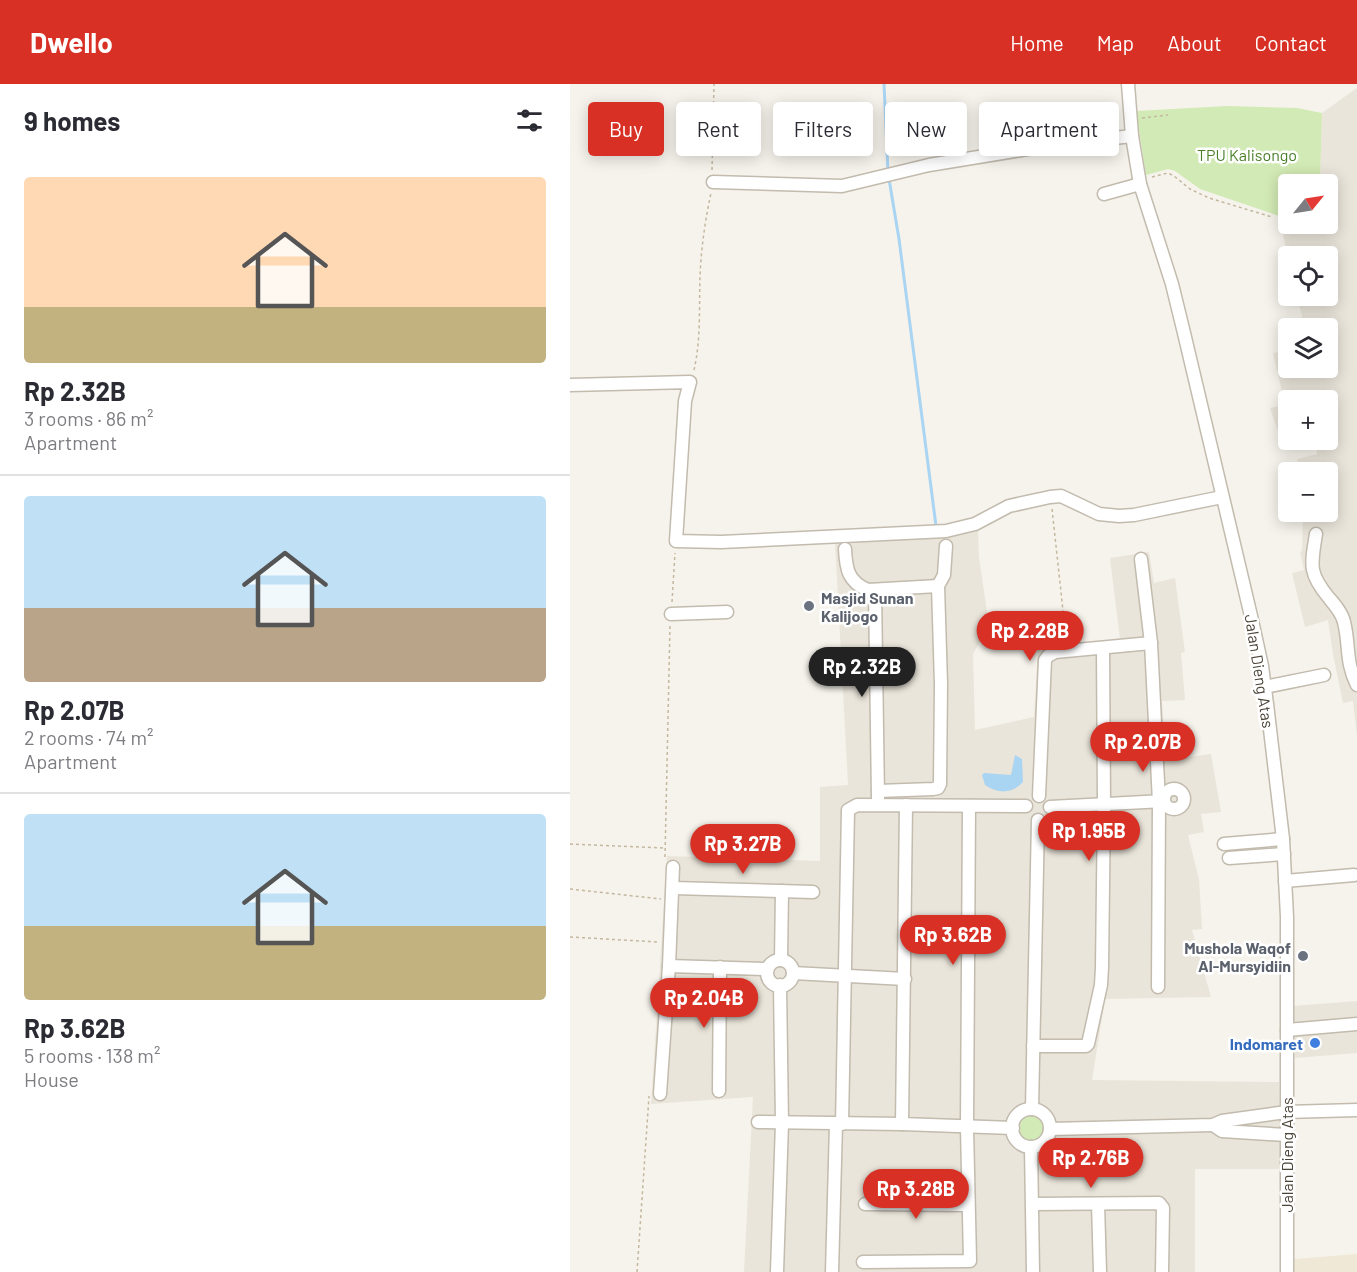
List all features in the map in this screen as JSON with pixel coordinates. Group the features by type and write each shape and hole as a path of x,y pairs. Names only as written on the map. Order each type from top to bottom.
{"street":[{"name":"Jalan Dieng Atas","path":"1128,84 1132,136 1140,183 1172,284 1251,616 1265,687 1284,854 1287,1272"},
{"path":"713,182 842,186 929,165 1052,145 1132,136"},
{"path":"1104,194 1140,183"},
{"path":"570,385 690,382 685,401 676,540 721,542 946,531 975,524 1008,506 1050,496 1061,496 1099,514 1119,516 1222,497"},
{"path":"1316,534 1311,565 1316,583 1344,620 1349,668 1357,685"},
{"path":"878,791 933,789 938,788 940,784 941,684 938,585 944,575 946,546"},
{"path":"845,549 847,571 857,585 875,590 938,585"},
{"path":"1141,559 1151,643 1162,802 1158,987"},
{"path":"875,590 879,805"},
{"path":"671,614 727,612"},
{"path":"1039,796 1045,660 1055,652 1151,643"},
{"path":"1033,1046 1082,1047 1088,1044 1101,985 1104,804 1103,648"},
{"path":"1265,687 1324,675"},
{"path":"1039,796 1045,798 1050,807 1045,818 1038,820 1027,814 1026,806 1029,800 1039,796"},
{"path":"1050,807 1162,802"},
{"path":"832,1272 846,975 848,810 857,805 1026,806"},
{"path":"902,1124 906,805"},
{"path":"862,1262 970,1267 967,1127 969,806"},
{"path":"1032,1109 1038,820"},
{"path":"1224,844 1283,839"},
{"path":"1229,858 1284,854"},
{"path":"655,1093 669,966 673,888 669,866"},
{"path":"1285,881 1354,875"},
{"path":"673,888 813,892"},
{"path":"781,960 782,891"},
{"path":"781,960 790,965 793,972 788,983 780,986 770,981 767,969 771,963 781,960"},
{"path":"669,966 767,969"},
{"path":"718,1091 720,967"},
{"path":"793,972 905,979"},
{"path":"777,1272 782,1123 780,986"},
{"path":"1287,1030 1357,1024"},
{"path":"1032,1109 1045,1115 1050,1129 1044,1142 1031,1147 1018,1141 1013,1128 1017,1116 1032,1109"},
{"path":"1050,1129 1213,1125 1222,1121 1286,1112 1357,1110"},
{"path":"1257,1116 1258,1134"},
{"path":"758,1122 1013,1128"},
{"path":"1213,1125 1222,1131 1286,1135"},
{"path":"1031,1147 1033,1272"},
{"path":"1033,1204 1157,1202 1161,1205 1163,1214 1162,1272"},
{"path":"865,1204 968,1205"},
{"path":"1098,1204 1100,1272"}],"path":[{"path":"690,382 697,354 701,263 705,222 713,182 711,158 714,84"},
{"path":"1130,119 1168,115"},
{"path":"1140,183 1168,173 1190,189 1209,198 1272,217"},
{"path":"1050,496 1065,629"},
{"path":"669,866 666,848 671,614 676,540"},
{"path":"570,844 666,848"},
{"path":"570,889 662,899"},
{"path":"570,937 659,942"},
{"path":"637,1272 655,1093"}],"shaded area":[{"path":"1357,88 1357,736 1353,701 1343,703 1328,620 1305,627 1292,573 1304,570 1300,552 1302,551 1303,522 1338,522 1338,462 1298,462 1297,459 1317,454 1316,450 1338,450 1338,390 1282,390 1279,378 1338,378 1338,318 1302,318 1299,306 1338,306 1338,246 1285,246 1283,234 1338,234 1338,174 1320,174 1322,113"},
{"path":"1278,352 1278,375 1273,353"},
{"path":"1278,406 1278,431 1270,408"},
{"path":"979,526 979,557 989,626 973,654 975,730 1034,717 1038,648 1120,639 1110,558 1149,552 1154,583 1175,578 1185,652 1181,653 1185,700 1162,701 1166,760 1211,754 1221,812 1201,814 1204,832 1188,835 1199,879 1202,929 1192,930 1211,997 1105,999 1092,1080 1279,1082 1281,1169 1195,1169 1195,1272 744,1272 753,1097 651,1104 667,856 820,861 820,787 848,785 835,542"},
{"path":"1357,1001 1357,1053 1295,1058 1293,1006"},
{"path":"1357,1254 1357,1272 1294,1272 1294,1259"}],"green space":[{"name":"TPU Kalisongo","path":"1227,106 1297,108 1322,113 1320,174 1278,174 1278,216 1200,189 1175,171 1168,169 1146,175 1136,111"},
{"path":"1032,1115 1041,1119 1045,1128 1041,1137 1032,1141 1023,1137 1019,1128 1023,1119"}],"water":[{"path":"1015,755 1022,759 1023,782 1019,786 1010,791 1000,791 985,785 982,775 984,773 1011,775"}],"waterway":[{"path":"884,84 888,172"},
{"path":"889,179 899,239 936,526"}],"place":[{"name":"Masjid Sunan Kalijogo","path":"809,606"},
{"name":"Mushola Waqof Al-Mursyidiin","path":"1303,956"},
{"name":"Indomaret","path":"1315,1043"}]}
